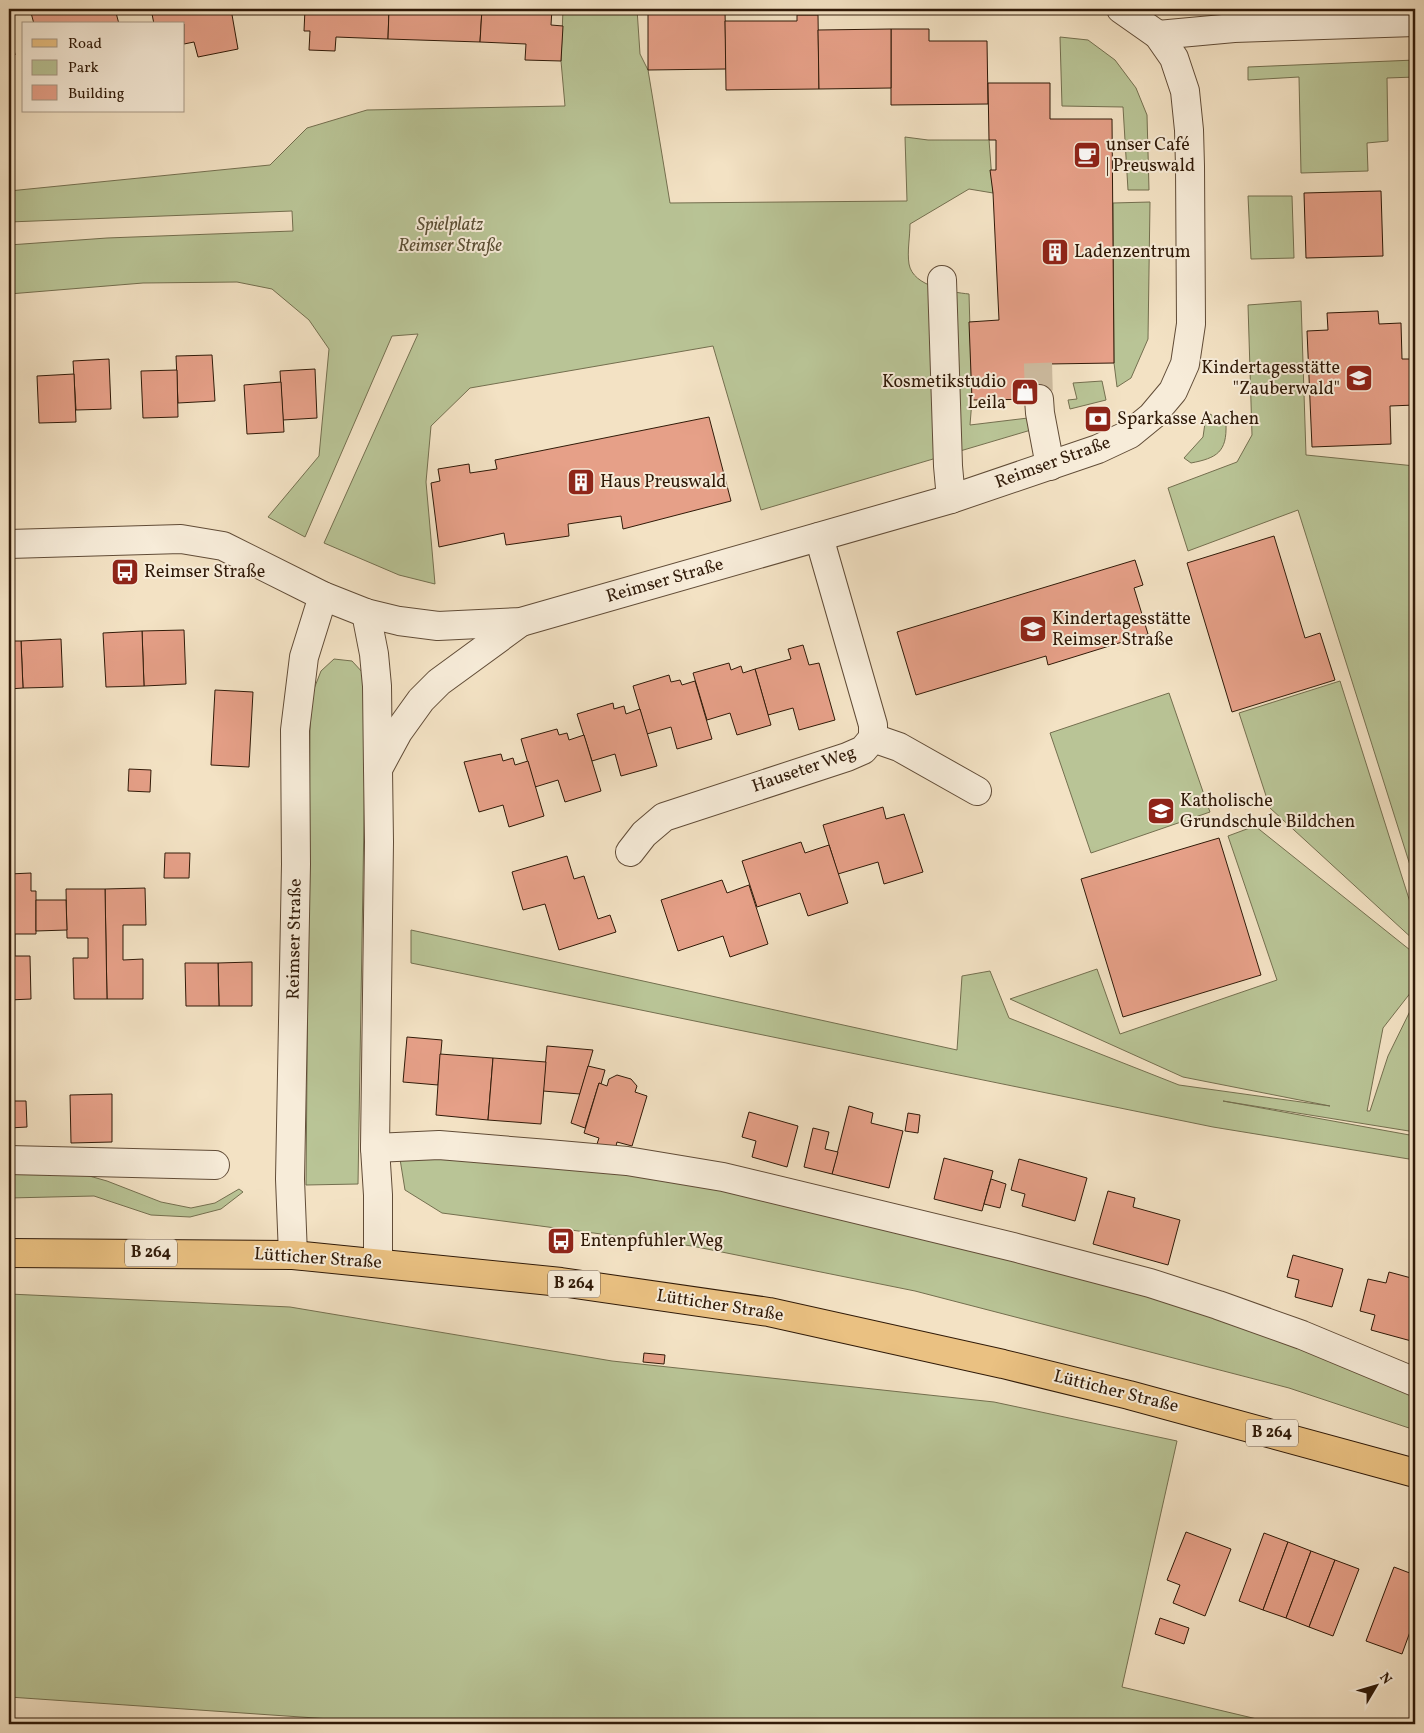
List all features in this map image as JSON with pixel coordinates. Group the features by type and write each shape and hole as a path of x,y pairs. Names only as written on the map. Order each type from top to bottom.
{"main road":[{"name":"Lütticher Straße","path":"9,1252 293,1255 570,1283 769,1312 1004,1364 1129,1395 1415,1472"}],"street":[{"name":"Reimser Straße","path":"9,544 182,540 215,544 223,546 322,596 366,613 399,621 438,626 521,622 951,499 1098,449 1130,434 1152,416 1173,391 1185,364 1192,324 1189,130 1185,91 1174,58 1158,35 1121,9"},
{"path":"1158,35 1234,28 1415,22"},
{"path":"942,280 948,466 951,499"},
{"path":"1039,399 1050,466"},
{"name":"Hauseter Weg","path":"630,852 644,834 664,818 847,757 863,750 873,738 873,726 819,537"},
{"name":"Reimser Straße","path":"293,1255 290,1179 296,864 295,730 304,657 322,596"},
{"name":"Reimser Straße","path":"366,613 375,662 378,769 379,842 375,1148 378,1194 378,1263"},
{"name":"Reimser Straße","path":"378,769 398,732 421,700 439,682 521,622"},
{"path":"873,738 899,747 977,791"},
{"path":"375,1148 439,1146 548,1154 626,1161 723,1177 1017,1248 1150,1283 1218,1305 1302,1336 1415,1382"},
{"path":"9,1160 215,1165"}],"green space":[{"name":"Spielplatz Reimser Straße","path":"563,9 637,9 640,54 648,70 670,203 907,201 905,137 928,140 989,140 993,193 969,189 910,224 909,264 912,272 925,283 943,290 969,294 972,400 970,425 1028,418 1031,430 761,510 713,346 470,388 431,426 426,482 435,584 399,575 324,543 418,334 392,336 305,537 268,517 319,456 329,349 309,320 272,289 237,282 143,283 9,294 9,245 107,238 293,231 292,211 9,222 9,191 270,165 307,128 367,110 565,106 561,61"},
{"path":"1060,37 1088,40 1115,60 1136,88 1147,115 1149,190 1128,190 1123,107 1062,106"},
{"path":"1415,60 1415,77 1387,78 1388,141 1367,143 1368,171 1301,173 1299,77 1248,80 1248,67"},
{"path":"1248,196 1292,196 1294,258 1251,259"},
{"path":"1150,202 1148,339 1131,378 1117,387 1114,363 1113,203"},
{"path":"1301,301 1306,455 1415,466 1415,881 1298,510 1188,551 1168,488 1237,462 1252,435 1248,305"},
{"path":"1102,381 1106,400 1070,409 1068,400 1077,399 1073,383"},
{"path":"1210,414 1226,424 1225,441 1219,452 1214,456 1191,463 1184,458 1203,437 1205,423"},
{"path":"334,659 352,661 364,674 366,697 358,1184 306,1185 310,729 312,694 321,671"},
{"path":"1340,681 1415,918 1415,941 1270,808 1239,713"},
{"path":"1169,693 1210,812 1091,853 1050,733"},
{"path":"1255,826 1415,954 1415,987 1383,1028 1367,1111 1370,1111 1388,1056 1415,1001 1415,1132 1223,1101 1415,1136 1415,1160 1213,1127 411,963 411,930 957,1050 962,976 990,971 1009,1018 1179,1085 1330,1106 1183,1077 1010,999 1097,969 1120,1034 1277,980 1228,836"},
{"path":"440,1154 722,1185 1216,1310 1415,1387 1415,1430 1289,1388 915,1291 692,1246 442,1213 405,1190 400,1159"},
{"path":"9,1169 68,1170 107,1181 161,1202 191,1208 215,1203 239,1189 243,1192 221,1209 190,1217 151,1215 94,1196 9,1198"},
{"path":"9,1294 290,1307 612,1361 994,1402 1177,1441 1122,1687 1278,1724 403,1724 9,1697"}],"building":[{"path":"30,9 115,9 118,22 33,22"},
{"path":"151,9 231,9 238,49 198,57 194,42 185,44 185,22 154,22"},
{"path":"305,9 389,9 388,39 336,37 335,51 309,50 310,31 304,31"},
{"path":"389,9 482,9 480,42 388,39"},
{"path":"482,9 552,9 551,25 563,26 561,61 525,60 526,44 480,42"},
{"path":"648,9 725,10 726,69 648,70"},
{"path":"797,15 818,15 819,89 726,90 725,21 797,21"},
{"path":"9,21 15,55 9,56"},
{"path":"891,29 929,29 929,41 987,41 988,104 891,105"},
{"path":"891,29 891,88 819,89 818,30"},
{"name":"Ladenzentrum","path":"988,83 1050,83 1050,119 1112,119 1114,363 1048,364 1048,399 972,400 969,322 999,320 993,193 990,170 996,170 996,140 989,140"},
{"path":"1381,191 1383,256 1306,258 1304,193"},
{"path":"1412,199 1415,199 1415,237 1413,237"},
{"path":"1378,311 1379,324 1401,323 1402,359 1415,359 1415,405 1390,406 1391,444 1312,447 1307,331 1328,330 1327,313"},
{"path":"212,355 215,401 178,403 176,356"},
{"path":"109,359 111,409 76,410 73,361"},
{"path":"9,365 11,412 9,412"},
{"path":"315,369 317,418 283,420 280,371"},
{"path":"177,370 178,417 143,418 141,371"},
{"path":"74,374 76,422 39,423 37,376"},
{"path":"281,382 284,432 247,434 244,385"},
{"name":"Haus Preuswald","path":"709,417 731,501 623,529 621,516 568,524 569,536 506,545 504,533 439,547 431,483 440,481 438,469 469,464 470,473 497,469 495,460"},
{"path":"1274,536 1305,638 1320,633 1335,680 1232,712 1187,563"},
{"path":"1135,560 1143,585 1134,588 1148,634 1048,665 1046,656 916,695 897,632"},
{"path":"184,630 186,684 144,686 142,631"},
{"path":"142,631 144,686 106,687 103,633"},
{"path":"61,639 63,687 23,688 21,641"},
{"path":"9,641 21,641 23,688 9,689"},
{"path":"803,645 809,665 819,663 835,720 799,730 793,708 768,715 755,669 791,659 788,649"},
{"path":"729,663 731,670 741,666 743,673 755,669 771,725 737,735 730,713 707,720 693,673"},
{"path":"669,675 671,682 680,680 682,685 695,681 712,739 677,749 671,727 647,734 633,686"},
{"path":"215,690 253,692 249,767 211,765"},
{"path":"613,703 614,709 624,706 626,714 640,709 657,766 621,776 615,754 592,761 577,714"},
{"path":"557,729 559,735 567,733 569,740 584,735 601,791 565,802 558,780 535,787 521,739"},
{"path":"501,754 503,761 513,758 515,765 528,761 544,816 509,827 503,805 479,812 464,762"},
{"path":"129,769 151,770 150,792 128,791"},
{"path":"883,807 886,819 904,814 923,872 884,884 878,862 838,874 823,825"},
{"path":"1219,838 1261,975 1123,1017 1081,879"},
{"path":"801,842 805,853 829,845 848,903 808,916 800,893 757,907 742,861"},
{"path":"165,853 190,853 189,878 164,878"},
{"path":"567,856 574,879 584,876 598,919 610,915 616,932 559,950 545,904 523,910 512,872"},
{"path":"31,873 31,891 36,891 36,934 15,934 15,956 9,956 9,874"},
{"path":"722,880 727,893 749,885 768,944 730,957 723,936 678,951 661,900"},
{"path":"145,888 146,925 123,925 123,960 143,959 143,999 107,999 105,889"},
{"path":"66,889 105,889 107,999 74,999 73,958 88,958 88,938 67,938"},
{"path":"36,900 66,900 67,930 36,931"},
{"path":"9,956 30,956 31,999 9,1000"},
{"path":"252,962 252,1006 219,1006 218,963"},
{"path":"185,963 218,963 219,1006 186,1006"},
{"path":"407,1037 442,1040 438,1085 403,1082"},
{"path":"547,1046 593,1050 580,1094 543,1091"},
{"path":"440,1054 493,1058 488,1120 436,1115"},
{"path":"493,1058 546,1062 541,1124 488,1120"},
{"path":"588,1066 605,1070 585,1128 571,1123"},
{"path":"617,1075 631,1079 637,1086 635,1092 647,1096 632,1146 617,1142 615,1150 597,1144 599,1138 584,1133 599,1083 607,1086 609,1079"},
{"path":"112,1094 112,1142 71,1143 70,1095"},
{"path":"9,1101 26,1101 27,1127 9,1128"},
{"path":"849,1106 873,1113 871,1123 903,1131 889,1188 832,1174"},
{"path":"749,1112 798,1126 787,1167 752,1157 756,1141 742,1137"},
{"path":"908,1113 920,1115 918,1133 905,1131"},
{"path":"813,1128 829,1132 825,1149 838,1152 832,1174 804,1167"},
{"path":"944,1158 993,1171 982,1211 934,1199"},
{"path":"1019,1159 1087,1178 1075,1221 1022,1206 1025,1194 1011,1190"},
{"path":"991,1179 1006,1184 1000,1208 984,1204"},
{"path":"1108,1191 1135,1198 1133,1207 1180,1220 1168,1265 1093,1244"},
{"path":"1293,1255 1343,1269 1332,1307 1295,1297 1299,1280 1287,1277"},
{"path":"1389,1272 1415,1279 1415,1342 1371,1330 1375,1315 1360,1311 1368,1279 1386,1283"},
{"path":"644,1353 665,1355 664,1364 643,1362"},
{"path":"1186,1532 1231,1549 1205,1616 1173,1603 1180,1585 1167,1580"},
{"path":"1264,1533 1288,1542 1263,1610 1239,1601"},
{"path":"1288,1542 1311,1551 1286,1618 1263,1610"},
{"path":"1311,1551 1335,1560 1309,1627 1286,1618"},
{"path":"1335,1560 1359,1569 1333,1636 1309,1627"},
{"path":"1394,1567 1415,1575 1415,1618 1402,1654 1366,1641"},
{"path":"1160,1618 1189,1628 1184,1644 1155,1634"}],"tunnel":[{"path":"1038,363 1039,399"}],"place":[{"name":"unser Café | Preuswald","path":"1087,155"},
{"name":"Ladenzentrum","path":"1055,252"},
{"name":"Kindertagesstätte \"Zauberwald\"","path":"1359,378"},
{"name":"Kosmetikstudio Leila","path":"1025,392"},
{"name":"Sparkasse Aachen","path":"1098,419"},
{"name":"Haus Preuswald","path":"581,482"},
{"name":"Reimser Straße","path":"125,572"},
{"name":"Kindertagesstätte Reimser Straße","path":"1033,629"},
{"name":"Katholische Grundschule Bildchen","path":"1161,811"},
{"name":"Entenpfuhler Weg","path":"561,1241"}]}
